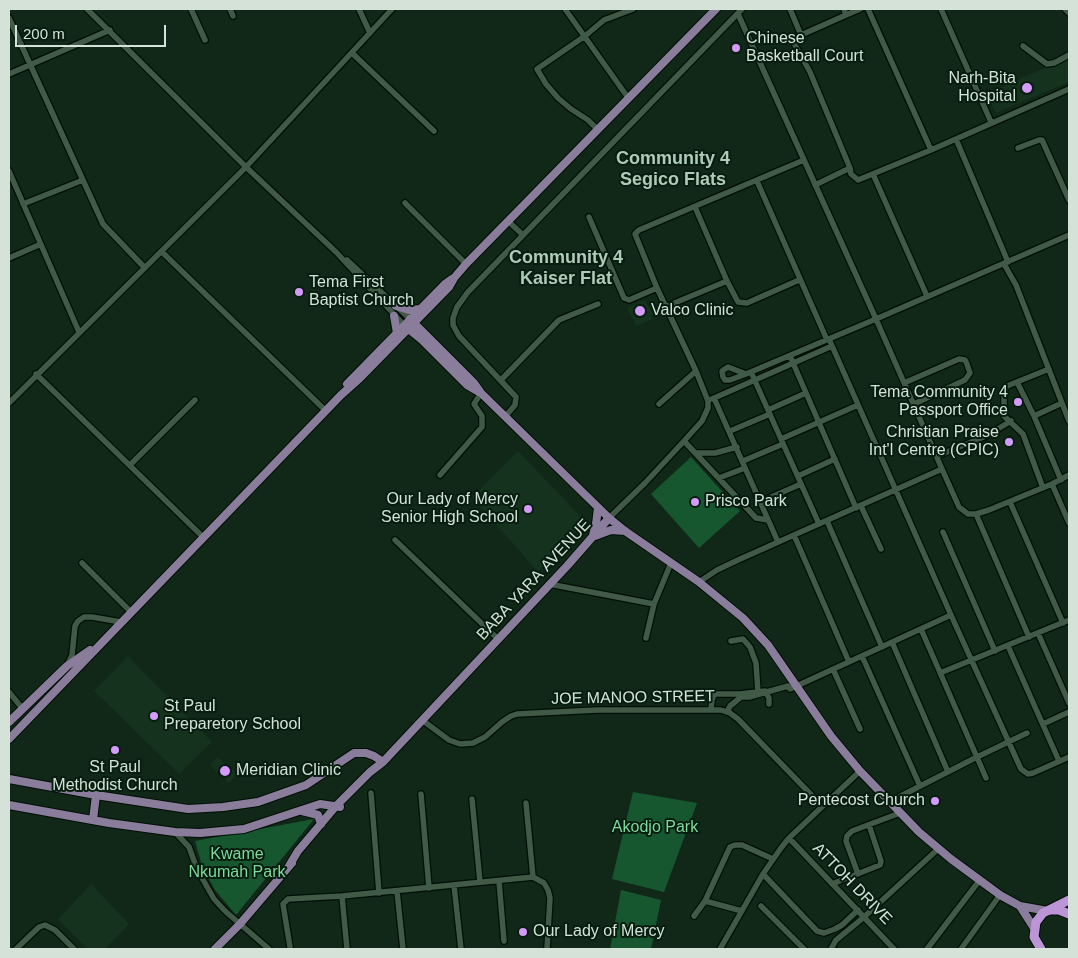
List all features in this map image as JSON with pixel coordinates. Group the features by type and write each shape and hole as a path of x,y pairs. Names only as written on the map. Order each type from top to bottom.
{"highway":[{"path":"1037,947 1034,928 1039,917 1069,900"},
{"path":"1050,910 1059,910 1069,914"}],"main road":[{"path":"9,739 341,395 360,378 445,284 454,278 509,222 714,9"},
{"path":"396,306 409,310 423,310"},
{"path":"397,336 425,338 423,310"},
{"path":"394,316 397,336"},
{"name":"BABA YARA AVENUE","path":"215,949 240,924 370,772 383,762 609,518 481,393 474,383 409,324"},
{"path":"591,539 596,524 598,508"},
{"path":"609,518 732,607 768,645 832,736 860,771 938,849 979,881 1020,906 1050,910"},
{"path":"591,539 610,530 625,531"},
{"path":"9,722 67,666 113,631"},
{"path":"9,780 188,809 258,802 306,785 354,754 366,753 383,762"},
{"path":"93,820 96,795"},
{"path":"9,805 93,820 175,832 200,833 244,829 320,804 339,807"},
{"name":"BABA YARA AVENUE","path":"289,866 298,851 321,824 339,807"},
{"path":"302,811 318,815 321,824"},
{"path":"1020,906 1034,928"}],"street":[{"path":"191,9 205,40"},
{"path":"230,9 233,16"},
{"path":"359,9 370,33"},
{"path":"9,402 246,167 392,9"},
{"path":"565,9 629,98"},
{"path":"598,130 588,120 558,98 546,84 537,68 585,36 604,20 633,9"},
{"path":"790,9 801,35"},
{"path":"860,9 845,12 795,39 795,45 810,72 852,176 858,180 1069,89"},
{"path":"868,9 931,150"},
{"path":"941,9 991,122"},
{"path":"1065,9 1069,13"},
{"path":"91,10 246,167 336,252 394,316 409,324"},
{"path":"505,416 515,405 516,397 463,341 453,325 453,318 457,307 468,292 740,11 958,507 968,514 976,514 1010,502 1069,475"},
{"path":"9,18 103,224 144,268"},
{"path":"9,74 110,30"},
{"path":"1023,46 1048,64 1069,55"},
{"path":"352,53 434,131"},
{"path":"956,139 1065,406 1069,421"},
{"path":"1018,148 1042,140 1069,200"},
{"path":"778,542 730,432 696,371 656,288 635,234 639,230 804,160"},
{"path":"815,185 850,168"},
{"path":"9,171 79,332"},
{"path":"873,174 927,296"},
{"path":"23,204 83,180"},
{"path":"757,180 800,280 832,346 1021,769 1028,774 1033,774 1069,757"},
{"path":"405,203 466,264"},
{"path":"696,207 736,300 744,303 800,280"},
{"path":"589,217 624,298 628,300 656,288"},
{"path":"509,222 523,235"},
{"path":"819,524 755,380 749,373 1069,234"},
{"path":"9,258 41,244"},
{"path":"162,252 326,411"},
{"path":"336,252 350,262 396,306 409,324"},
{"path":"665,307 727,280"},
{"path":"501,380 559,320 598,304"},
{"path":"609,518 684,441 706,414 711,400 832,346"},
{"path":"790,356 835,459 881,548"},
{"path":"904,383 959,359 964,360 968,368 970,373 965,380 914,404"},
{"path":"1043,488 1026,438 1012,421 1004,416 1004,391 1007,386 1049,369"},
{"path":"659,404 696,371"},
{"path":"36,374 204,538"},
{"path":"1017,382 1034,416 1061,480"},
{"path":"440,475 482,427 482,416 474,404 481,393"},
{"path":"730,432 806,393"},
{"path":"130,465 195,400"},
{"path":"743,461 818,422 858,405"},
{"path":"1034,416 1065,406"},
{"path":"937,456 986,436 1012,421"},
{"path":"684,441 756,518 768,520"},
{"path":"696,453 715,453 737,447"},
{"path":"798,476 835,459"},
{"path":"719,478 745,468"},
{"path":"699,582 717,570 942,469"},
{"path":"760,502 801,484"},
{"path":"1052,484 1069,522"},
{"path":"940,673 1067,622 1010,502"},
{"path":"976,514 1029,637"},
{"path":"828,521 882,646"},
{"path":"943,532 995,651"},
{"path":"794,535 849,662"},
{"path":"395,540 498,639"},
{"path":"82,563 131,612"},
{"path":"646,638 654,604 671,563"},
{"path":"549,584 654,604"},
{"path":"727,712 730,706 741,697 749,697 788,686 790,689 951,615"},
{"path":"67,666 72,654 75,626 78,621 84,617 92,617 121,622"},
{"path":"921,629 986,778"},
{"path":"1038,633 1069,703"},
{"path":"731,641 743,639 750,647 756,663 758,692"},
{"path":"892,642 948,772"},
{"path":"1008,646 1059,761"},
{"path":"862,656 920,786"},
{"path":"833,669 860,729"},
{"path":"9,692 22,708"},
{"path":"711,709 714,695 767,692"},
{"path":"767,692 769,704"},
{"name":"JOE MANOO STREET","path":"422,720 449,740 460,744 473,743 485,737 502,722 517,714 597,710 711,709 727,712 738,719 822,806"},
{"path":"1043,724 1069,712"},
{"path":"889,802 1027,733"},
{"path":"720,949 773,859 789,838 860,771"},
{"path":"371,794 378,893"},
{"path":"421,794 428,888"},
{"path":"472,799 480,882"},
{"path":"526,803 533,877"},
{"path":"858,874 846,839 852,831 900,813"},
{"path":"832,884 878,866 881,863 869,825"},
{"path":"175,832 189,847 197,869 214,899 269,949"},
{"name":"ATTOH DRIVE","path":"789,838 894,949"},
{"path":"694,916 705,901 730,848 735,845 742,845 773,859"},
{"path":"831,949 836,940 938,849"},
{"path":"764,874 817,931 824,932 835,929 858,910"},
{"path":"290,947 282,904 285,900 378,893 533,877 544,883 550,898 547,949"},
{"path":"499,880 504,941"},
{"path":"928,949 979,881"},
{"path":"454,885 461,949"},
{"path":"397,891 403,949"},
{"path":"961,949 1000,895"},
{"path":"342,896 347,949"},
{"path":"705,901 742,911"},
{"path":"761,906 804,949"},
{"path":"16,949 39,927 45,925 54,930 74,949"}],"shaded area":[{"name":"Narh-Bita Hospital","path":"1069,57 1069,82 996,113 986,94"},
{"name":"Valco Clinic","path":"645,300 653,314 651,315 653,319 636,326 627,308"},
{"name":"Our Lady of Mercy Senior High School","path":"518,451 586,522 538,572 472,497"},
{"name":"St Paul Preparetory School","path":"128,656 212,742 179,774 94,691"},
{"name":"Meridian Clinic","path":"218,757 231,770 235,771 236,775 229,783 210,765"},
{"path":"91,884 129,924 105,949 88,949 58,919"}],"green space":[{"name":"Prisco Park","path":"691,457 740,511 699,548 651,494"},
{"name":"Akodjo Park","path":"633,792 697,803 664,892 612,879"},
{"name":"Kwame Nkumah Park","path":"314,819 236,915 215,890 203,869 195,841"},
{"path":"621,890 661,900 651,949 610,949"}],"place":[{"name":"Chinese Basketball Court","path":"736,48"},
{"name":"Narh-Bita Hospital","path":"1027,88"},
{"name":"Tema First Baptist Church","path":"299,292"},
{"name":"Valco Clinic","path":"640,311"},
{"name":"Tema Community 4 Passport Office","path":"1018,402"},
{"name":"Christian Praise Int'l Centre (CPIC)","path":"1009,442"},
{"name":"Prisco Park","path":"695,502"},
{"name":"Our Lady of Mercy Senior High School","path":"528,509"},
{"name":"St Paul Preparetory School","path":"154,716"},
{"name":"St Paul Methodist Church","path":"115,750"},
{"name":"Meridian Clinic","path":"225,771"},
{"name":"Pentecost Church","path":"935,801"},
{"name":"Our Lady of Mercy","path":"523,932"}],"district":[{"name":"Community 4 Segico Flats","path":"673,169"},
{"name":"Community 4 Kaiser Flat","path":"566,268"}]}
